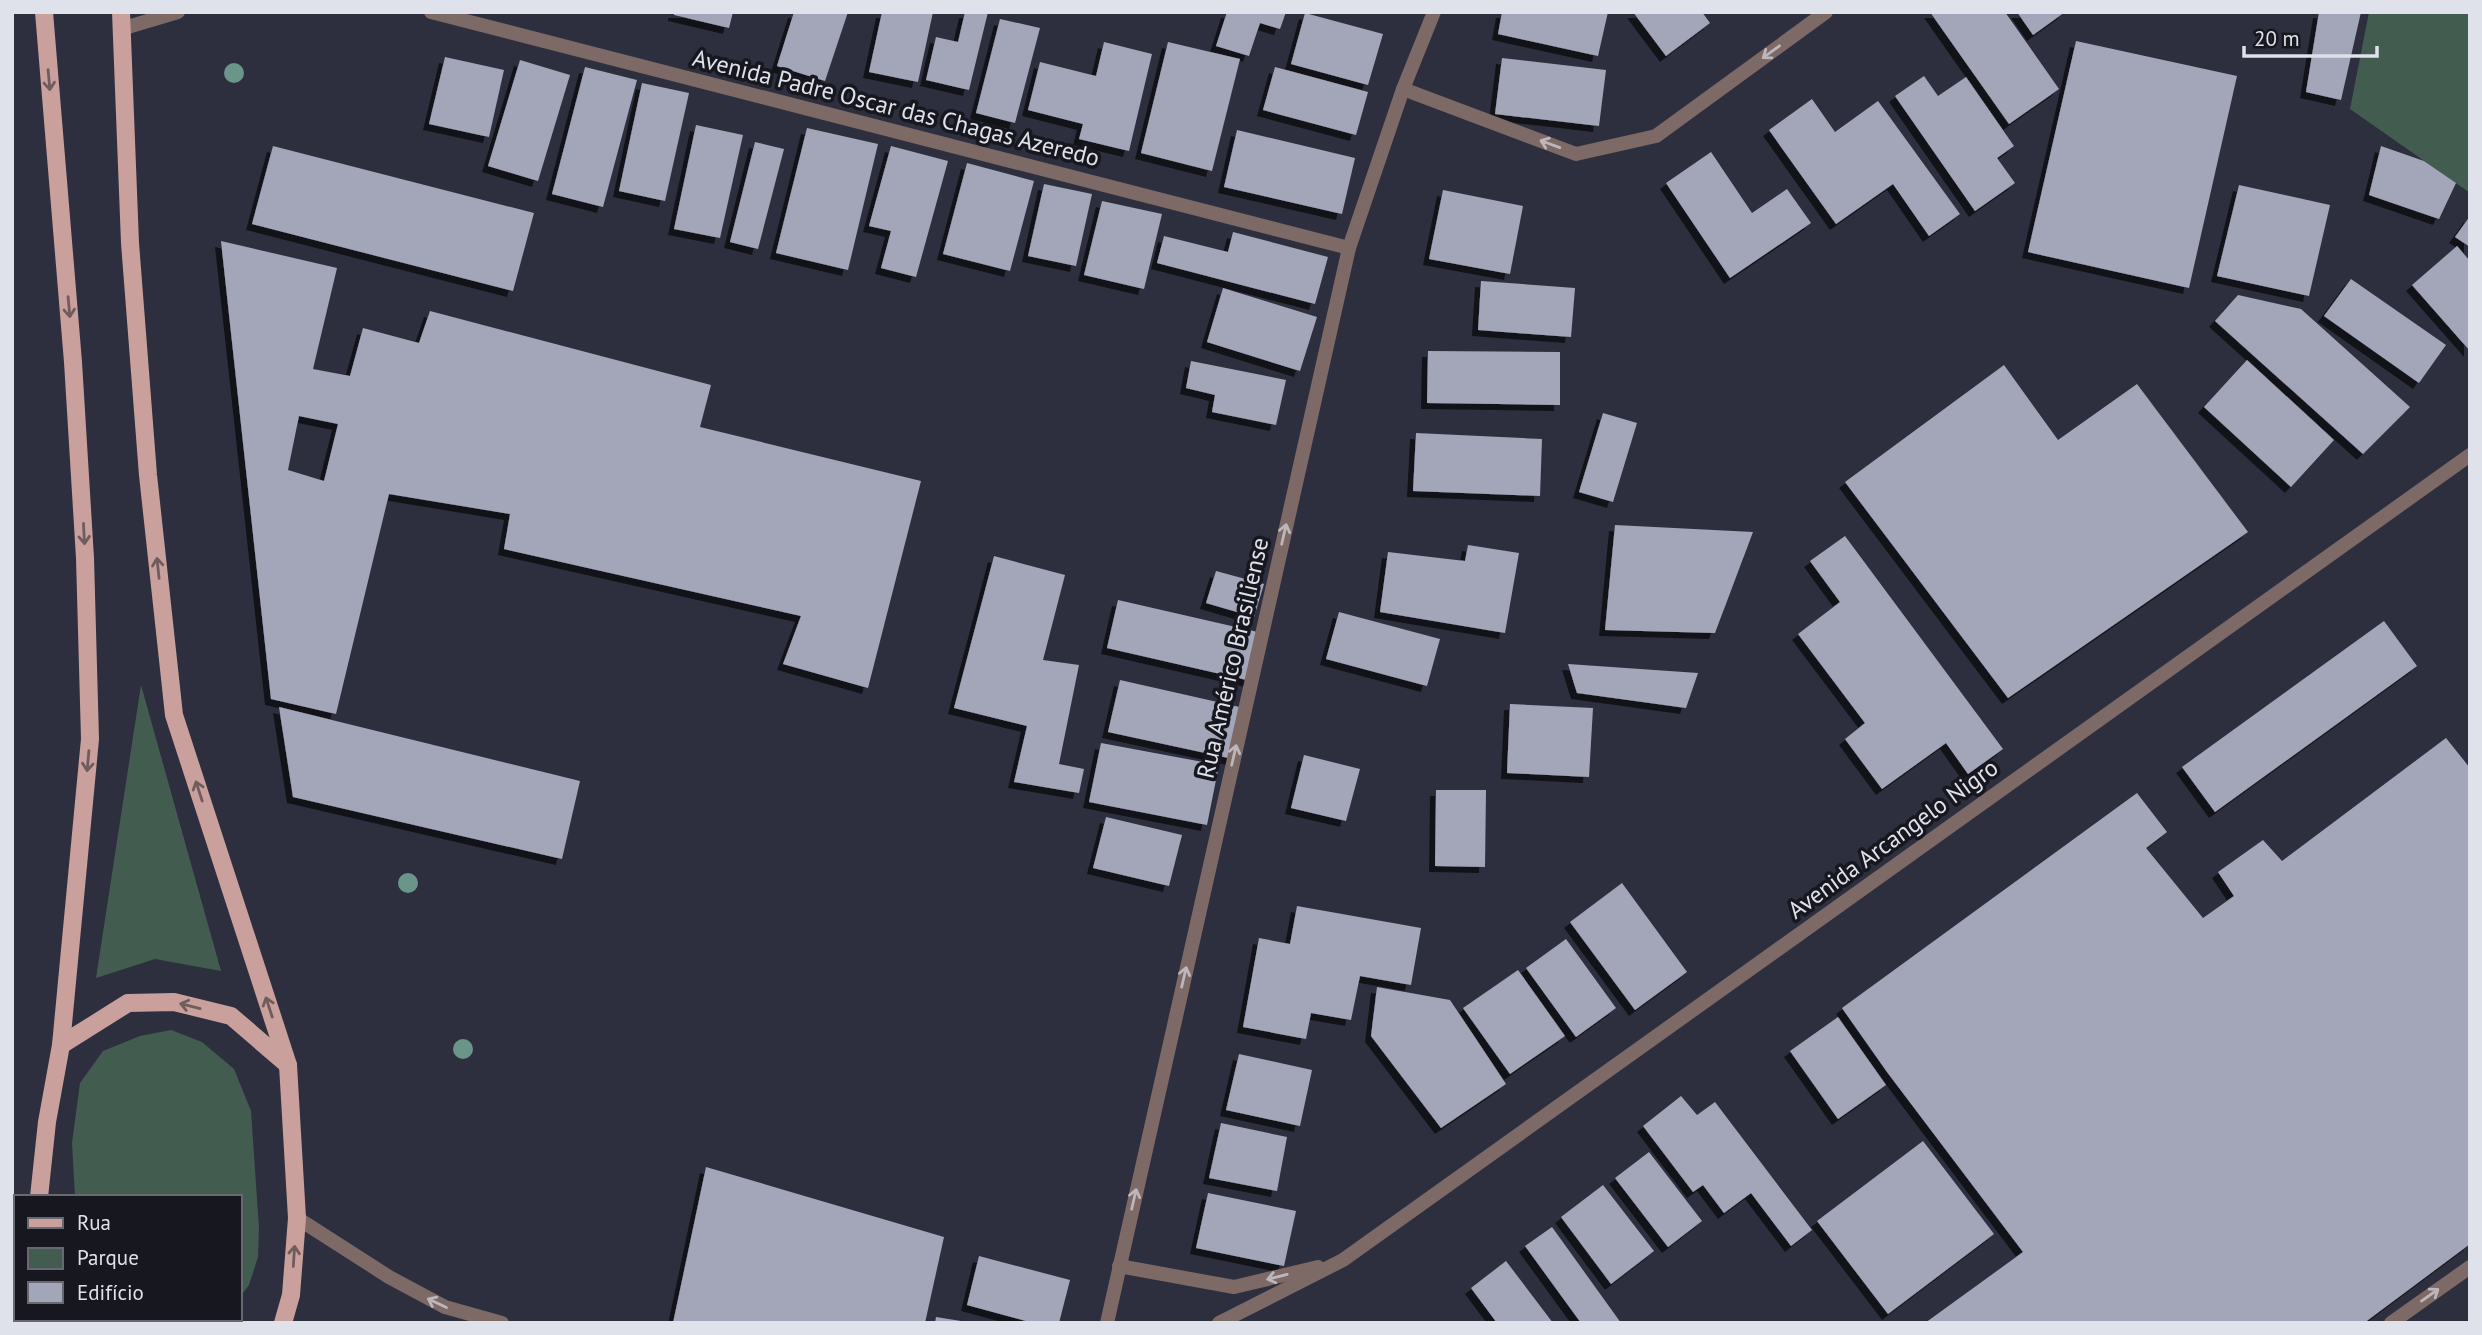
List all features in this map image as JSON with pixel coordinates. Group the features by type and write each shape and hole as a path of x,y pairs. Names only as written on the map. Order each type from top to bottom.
{"main road":[{"path":"38,1195 47,1122 61,1045 90,738 85,558 74,375 44,12"},
{"path":"121,20 131,256 148,475 174,715 288,1065 297,1218 291,1295 283,1323"},
{"path":"61,1045 128,1003 174,1002 231,1016 288,1065"}],"street":[{"path":"121,20 178,12"},
{"name":"Avenida Padre Oscar das Chagas Azeredo","path":"431,12 1349,248"},
{"name":"Rua Américo Brasiliense","path":"1107,1323 1349,248 1403,89 1434,12"},
{"path":"1403,89 1576,154 1656,136 1826,12"},
{"name":"Avenida Arcangelo Nigro","path":"1219,1323 1343,1260 2470,455"},
{"path":"297,1218 389,1277 444,1307 502,1323"},
{"name":"Avenida Arcangelo Nigro","path":"1119,1266 1234,1287 1343,1260"},
{"path":"2391,1323 2470,1267"}],"green space":[{"path":"2369,12 2470,12 2470,193 2350,109"},
{"path":"141,685 221,971 155,959 96,978"},
{"path":"171,1030 202,1042 234,1069 251,1111 259,1228 258,1257 249,1285 242,1294 242,1195 75,1195 72,1143 80,1083 103,1051 140,1036"},
{"path":"124,1321 212,1321 209,1323"}],"building":[{"path":"674,12 733,12 729,28 674,15"},
{"path":"794,12 848,12 825,81 777,66"},
{"path":"882,12 933,12 918,82 869,72"},
{"path":"965,12 988,12 969,90 926,80 936,37 958,42"},
{"path":"1227,12 1286,12 1280,29 1260,23 1249,56 1216,46"},
{"path":"1502,12 1608,12 1598,56 1498,34"},
{"path":"1633,12 1702,12 1710,23 1666,56"},
{"path":"1930,12 2005,12 2059,89 2009,124"},
{"path":"2017,12 2065,12 2033,35"},
{"path":"2319,12 2361,12 2341,100 2306,92"},
{"path":"1305,13 1383,34 1368,85 1291,64"},
{"path":"1000,19 1040,28 1015,123 976,113"},
{"path":"2076,41 2237,76 2189,288 2028,252"},
{"path":"1104,42 1152,54 1129,151 1079,139 1083,124 1028,110 1040,62 1096,76"},
{"path":"1168,42 1240,59 1212,171 1141,153"},
{"path":"445,57 504,70 489,137 429,124"},
{"path":"1502,58 1606,70 1599,126 1495,114"},
{"path":"520,60 570,75 538,181 488,166"},
{"path":"585,67 637,80 603,207 552,194"},
{"path":"1275,67 1368,92 1356,135 1263,110"},
{"path":"1924,76 1938,96 1966,77 2014,146 1997,158 2015,183 1975,211 1895,96"},
{"path":"642,83 689,93 665,201 619,191"},
{"path":"1812,99 1835,132 1878,101 1960,214 1929,236 1893,184 1836,224 1769,130"},
{"path":"696,125 743,135 720,238 674,229"},
{"path":"807,128 878,144 848,270 776,253"},
{"path":"1237,130 1355,158 1342,214 1224,187"},
{"path":"755,142 784,149 758,249 730,242"},
{"path":"273,146 534,213 513,291 252,224"},
{"path":"891,146 948,161 916,277 881,268 891,231 869,226"},
{"path":"2381,146 2424,161 2456,183 2439,219 2369,195"},
{"path":"1711,152 1752,213 1787,189 1811,223 1730,278 1666,183"},
{"path":"967,163 1034,181 1010,271 943,254"},
{"path":"1044,184 1092,194 1076,266 1028,256"},
{"path":"2239,185 2330,205 2309,296 2217,276"},
{"path":"1443,190 1523,206 1510,274 1429,259"},
{"path":"1102,201 1162,214 1144,289 1084,275"},
{"path":"2470,216 2470,247 2455,237"},
{"path":"1233,232 1328,257 1315,304 1157,263 1164,236 1228,252"},
{"path":"221,241 337,268 313,369 350,376 363,328 419,343 430,311 711,385 700,427 921,481 868,688 783,664 801,616 504,549 510,514 389,494 336,714 271,699","holes":["299,416 338,424 324,481 288,470"]},
{"path":"2457,246 2470,261 2470,351 2412,285"},
{"path":"2351,279 2446,345 2419,383 2324,316"},
{"path":"1481,281 1575,288 1571,337 1478,330"},
{"path":"1223,288 1317,317 1300,371 1207,342"},
{"path":"2238,295 2301,309 2410,407 2363,454 2215,321"},
{"path":"1428,351 1560,352 1560,405 1427,403"},
{"path":"2247,360 2334,440 2291,487 2204,407"},
{"path":"1191,361 1286,380 1276,425 1212,412 1215,395 1186,388"},
{"path":"2004,365 2058,440 2137,384 2248,532 2008,698 1845,482"},
{"path":"1603,413 1637,423 1613,502 1579,492"},
{"path":"1416,433 1542,439 1540,496 1413,491"},
{"path":"1615,525 1753,532 1715,633 1605,630"},
{"path":"1845,536 2003,749 1968,774 1946,743 1882,789 1845,739 1865,723 1798,634 1840,602 1810,561"},
{"path":"1468,545 1519,553 1505,633 1380,612 1388,552 1465,561"},
{"path":"994,556 1065,575 1043,660 1079,665 1059,764 1084,769 1079,793 1014,782 1027,726 954,708"},
{"path":"1216,571 1264,584 1254,617 1206,603"},
{"path":"1118,600 1262,633 1251,681 1107,648"},
{"path":"1339,612 1440,639 1427,686 1326,659"},
{"path":"2384,621 2417,666 2215,812 2182,767"},
{"path":"1568,664 1698,673 1686,708 1577,693"},
{"path":"1120,680 1244,708 1233,759 1108,732"},
{"path":"1510,704 1593,708 1589,777 1507,773"},
{"path":"279,707 580,781 562,859 293,797"},
{"path":"2446,738 2470,768 2470,1244 2364,1323 1925,1323 2023,1252 1842,1008 2137,793 2167,832 2146,848 2203,918 2234,896 2218,872 2263,840 2282,861"},
{"path":"1101,743 1219,765 1207,825 1089,802"},
{"path":"1304,755 1360,769 1346,821 1291,808"},
{"path":"1436,790 1486,790 1485,867 1435,866"},
{"path":"1106,817 1182,835 1169,886 1093,868"},
{"path":"1622,883 1687,972 1635,1010 1570,922"},
{"path":"1297,906 1421,928 1411,985 1360,976 1351,1020 1311,1013 1306,1039 1243,1027 1259,938 1290,944"},
{"path":"1566,939 1616,1008 1576,1037 1526,968"},
{"path":"1518,970 1565,1036 1510,1074 1463,1008"},
{"path":"1377,987 1450,1000 1506,1084 1441,1128 1371,1036"},
{"path":"1838,1017 1886,1085 1838,1119 1790,1051"},
{"path":"1239,1054 1312,1070 1300,1126 1226,1110"},
{"path":"1681,1096 1697,1115 1715,1102 1812,1230 1791,1246 1751,1193 1724,1213 1703,1185 1693,1192 1643,1126"},
{"path":"1221,1123 1287,1137 1277,1191 1209,1178"},
{"path":"1923,1141 1994,1234 1888,1314 1817,1221"},
{"path":"1649,1152 1702,1221 1668,1247 1615,1178"},
{"path":"706,1167 944,1237 925,1323 673,1323"},
{"path":"1603,1185 1654,1251 1611,1284 1561,1217"},
{"path":"1208,1193 1296,1211 1284,1266 1196,1248"},
{"path":"1552,1227 1621,1323 1581,1323 1525,1246"},
{"path":"979,1256 1070,1280 1059,1323 1033,1323 967,1305"},
{"path":"1506,1261 1553,1323 1497,1323 1471,1288"},
{"path":"936,1317 961,1321 961,1323 935,1323"}]}
